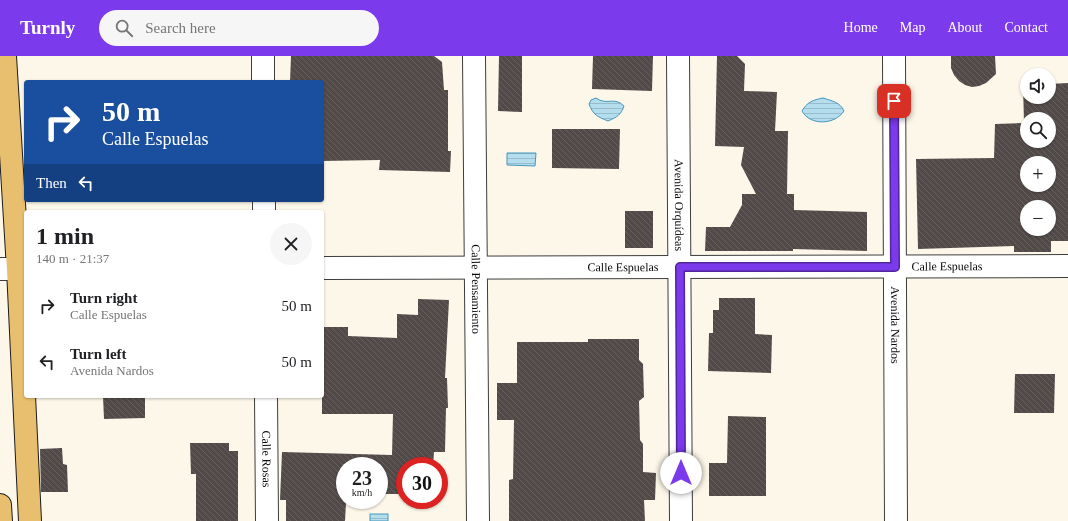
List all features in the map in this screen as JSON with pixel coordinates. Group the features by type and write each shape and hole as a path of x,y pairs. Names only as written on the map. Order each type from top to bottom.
{"main road":[{"path":"5,56 3,80 5,144 15,269 30,521"},
{"path":"0,505 1,521"}],"street":[{"path":"263,56 263,80"},
{"name":"Calle Pensamiento","path":"474,56 478,521"},
{"name":"Avenida Orquídeas","path":"678,56 681,521"},
{"name":"Avenida Nardos","path":"894,56 896,521"},
{"name":"Calle Espuelas","path":"324,268 1068,266"},
{"name":"Calle Rosas","path":"266,398 267,521"}],"water":[{"path":"596,98 604,101 614,101 620,103 624,106 622,112 608,121 601,118 592,111 589,104 591,100"},
{"path":"823,98 833,101 842,108 844,111 840,116 823,122 816,121 806,116 802,111 806,105"},
{"path":"507,153 536,153 535,166 507,165"},
{"path":"370,514 388,514 388,521 370,521"}],"building":[{"path":"291,56 434,56 442,62 444,90 448,90 448,151 451,151 450,172 379,170 380,160 324,161 324,80 290,80"},
{"path":"499,56 522,56 522,112 498,111"},
{"path":"593,56 653,56 652,91 592,89"},
{"path":"717,56 737,56 745,64 744,91 777,92 775,131 788,131 787,194 794,194 794,210 867,212 867,251 793,249 793,251 705,251 706,227 730,227 742,205 742,194 756,194 741,165 744,147 715,146"},
{"path":"951,56 995,56 996,74 986,83 979,86 972,87 965,85 954,75 951,68"},
{"path":"1068,83 1068,241 1051,241 1051,252 1014,252 1014,246 918,249 916,159 994,158 995,124 1020,123 1020,148 1056,148 1056,112 1024,112 1024,104 1056,104 1056,84"},
{"path":"552,129 620,129 619,169 552,168"},
{"path":"625,211 653,211 653,248 625,248"},
{"path":"719,298 755,298 755,334 772,335 771,373 708,371 709,333 713,333 713,310 719,310"},
{"path":"418,299 449,300 445,378 447,378 448,408 446,408 445,452 434,452 434,457 396,457 396,494 388,494 388,457 336,457 336,509 346,509 345,521 286,521 286,500 280,500 282,452 392,455 393,414 322,414 322,398 324,398 324,327 348,327 348,336 397,338 397,314 418,315"},
{"path":"588,339 639,339 639,360 643,364 644,397 639,401 640,440 643,444 643,472 656,473 655,500 644,500 645,521 509,521 509,480 513,479 514,420 497,420 497,383 517,383 517,342 588,342"},
{"path":"1015,374 1055,374 1054,413 1014,413"},
{"path":"103,398 145,398 145,418 104,419"},
{"path":"728,416 766,417 766,496 709,496 709,463 727,463"},
{"path":"190,443 229,443 229,451 238,451 238,521 196,521 196,474 191,474"},
{"path":"62,448 63,464 67,465 68,492 41,492 40,449"}],"route":[{"path":"681,473 680,267 895,267 894,101"}]}
